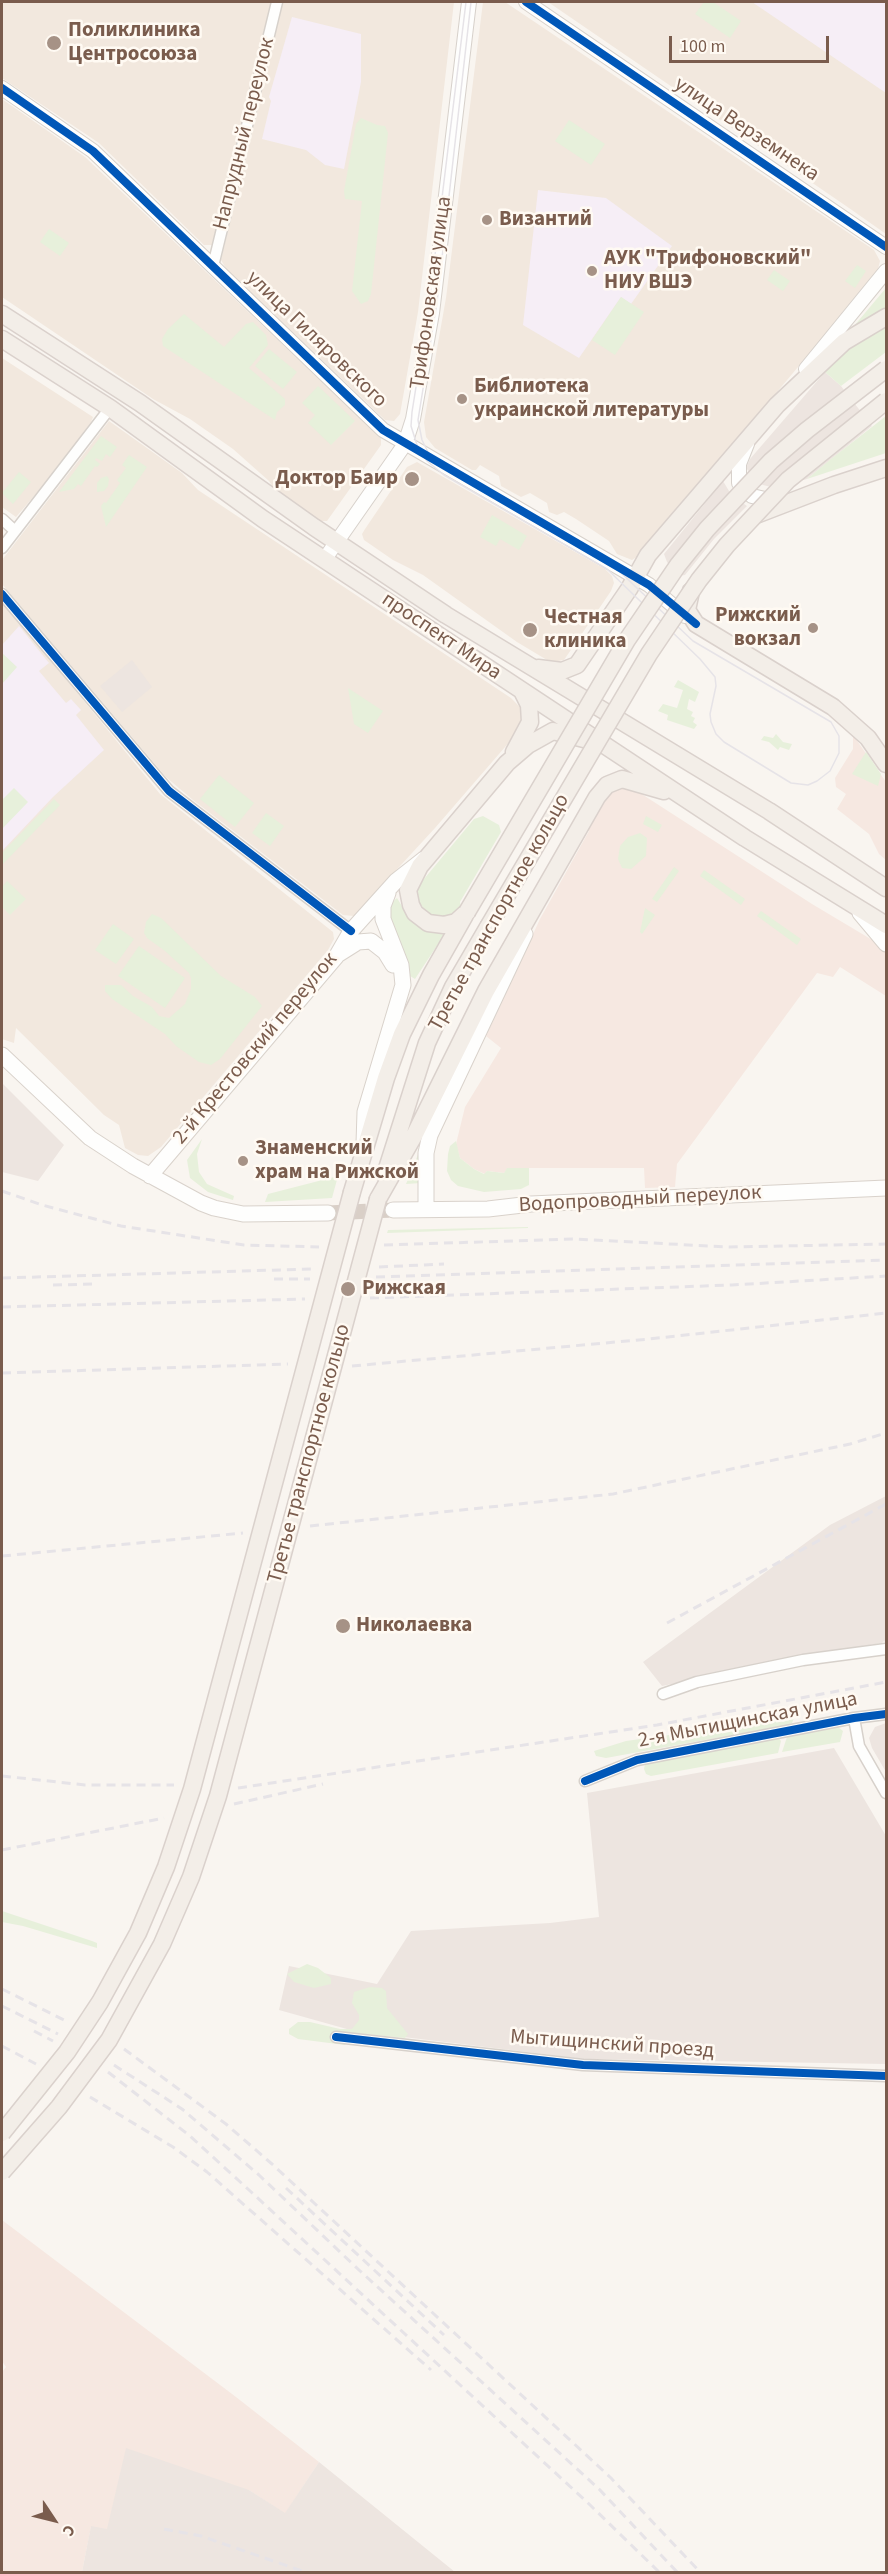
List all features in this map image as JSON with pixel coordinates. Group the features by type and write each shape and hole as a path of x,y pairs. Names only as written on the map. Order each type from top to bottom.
{"main road":[{"name":"проспект Мира","path":"2,314 140,403 337,543 529,666 769,811 886,888"},
{"path":"529,666 562,671 577,665 648,555 777,405 844,342 886,317"},
{"name":"проспект Мира","path":"2,339 110,408 238,502 324,560 683,797 886,925"},
{"name":"Третье транспортное кольцо","path":"2,2133 44,2083 100,2002 138,1933 169,1858 192,1789 364,1149 402,1034 426,983 627,640 678,565 707,529 771,461 886,369"},
{"name":"Третье транспортное кольцо","path":"2,2172 59,2107 109,2040 162,1944 191,1877 221,1785 378,1199 411,1086 427,1043 453,987 649,654 699,580 727,545 788,480 886,401"},
{"path":"886,468 786,502 750,519 699,577 688,601 687,610 696,624 833,707 868,738 886,764"},
{"name":"2-й Крестовский переулок","path":"507,763 530,722 529,705 522,690"},
{"name":"2-й Крестовский переулок","path":"150,1176 336,957 351,931 392,885 430,852 507,763 537,738 553,731 606,746"},
{"path":"378,1199 416,1134 469,1022 591,805 607,786 622,779 683,797"},
{"path":"430,852 410,883 408,897 411,905 422,919 436,925 456,922 467,912"},
{"path":"364,1149 363,1118 403,985 400,965 382,912 392,885"},
{"path":"841,898 867,919 886,944"},
{"path":"426,1209 426,1153 430,1135 516,956 537,900"},
{"path":"336,957 350,946 365,941 375,943 385,952 394,968 397,985 390,1024"},
{"path":"2,1055 90,1138 150,1176 201,1203 227,1211 260,1215 328,1213"},
{"name":"Водопроводный переулок","path":"393,1210 488,1209 531,1204 886,1188"}],"street":[{"name":"Напрудный переулок","path":"213,266 277,2"},
{"name":"Трифоновская улица","path":"324,560 405,444 413,419 432,313 469,2"},
{"name":"улица Верземнека","path":"526,2 886,247"},
{"name":"улица Гиляровского","path":"2,88 93,151 383,430 635,577 661,594 696,624"},
{"path":"777,405 886,271"},
{"path":"2,548 110,408"},
{"path":"754,432 739,464 737,472 740,483 758,498 786,502"},
{"path":"2,519 15,531"},
{"path":"2,594 169,791 351,931"},
{"path":"663,1694 697,1682 803,1660 886,1649"},
{"name":"2-я Мытищинская улица","path":"585,1781 637,1760 854,1718 886,1714"},
{"path":"854,1718 859,1746 886,1793"},
{"name":"Мытищинский проезд","path":"336,2037 583,2065 886,2076"}],"shaded area":[{"path":"2,2 272,2 212,245 204,245 99,143 2,78"},
{"path":"282,2 454,2 418,312 400,414 394,421 385,420 227,270 221,260"},
{"path":"483,2 505,2 874,250 880,261 877,273 640,555 632,560 617,554 609,541 576,519 564,512 557,515 549,512 547,503 530,493 521,497 501,486 499,476 480,465 476,470 472,470 435,448 426,437 424,422 446,298"},
{"path":"548,2 886,2 886,234 849,208"},
{"path":"752,2 886,2 886,93"},
{"path":"292,17 361,34 361,82 344,169 325,165 306,150 262,139 271,101 269,97"},
{"path":"2,99 85,157 381,438 381,445 327,521 321,521 274,489 269,481 233,449 190,419 153,399 2,297"},
{"name":"АУК \"Трифоновский\" НИУ ВШЭ","path":"538,190 606,198 672,246 631,304 621,297 579,358 523,325"},
{"path":"2,358 93,417 54,473 16,517 2,507"},
{"path":"825,372 841,386 872,426 807,479 775,488 759,484 746,468 750,459"},
{"path":"109,421 182,473 198,490 511,698 522,709 523,719 518,732 435,828 354,916 343,915 166,777 2,584 2,560"},
{"path":"417,462 605,569 612,576 614,583 611,591 564,660 553,662 547,660 517,642 423,575 393,560 364,540 362,534 407,467"},
{"path":"723,481 732,496 747,506 714,539 685,575 679,576 667,562 664,554"},
{"path":"2,601 160,794 333,932 334,939 328,950 161,1147 148,1156 138,1155 125,1148 119,1125 104,1115 16,1028 14,1043 2,1039"},
{"path":"19,626 49,663 39,671 66,703 71,699 81,710 76,715 104,750 53,797 2,851 2,645"},
{"path":"132,660 152,687 122,712 100,686"},
{"path":"853,735 886,782 886,860 879,854 869,834 837,809 846,794 836,787 835,778 853,749"},
{"path":"620,787 637,791 812,904 874,941 886,951 886,996 840,967 833,977 817,973 677,1164 675,1187 645,1188 644,1168 508,1168 504,1173 487,1171 485,1174 460,1158 456,1144 465,1107 501,1048 486,1036 540,919 589,831 586,827 610,792"},
{"path":"2,1083 64,1145 38,1181 2,1172"},
{"path":"886,1496 886,1643 884,1641 830,1651 662,1686 643,1662 830,1525"},
{"path":"886,1723 886,1772 869,1738 875,1727"},
{"path":"834,1748 886,1836 886,2064 585,2059 354,2031 279,2010 289,1966 377,1984 411,1931 550,1923 599,1917 587,1793"},
{"path":"2,2220 319,2462 285,2514 249,2490 107,2530 91,2527 82,2572 2,2572 2,2372 6,2367 2,2361"},
{"path":"126,2448 249,2490 285,2513 319,2462 455,2572 82,2572 91,2526 107,2529"}],"green space":[{"path":"704,2 713,2 741,21 730,38 695,14"},
{"path":"361,118 385,126 388,133 371,294 368,301 361,304 352,291 362,201 345,199 344,191 356,124"},
{"path":"569,120 605,144 591,165 555,141"},
{"path":"49,229 69,243 60,256 40,242"},
{"path":"857,265 866,271 855,288 845,281"},
{"path":"774,270 790,281 783,291 767,280"},
{"path":"886,288 886,309 854,326"},
{"path":"621,297 644,312 615,355 592,340"},
{"path":"184,314 224,347 246,324 253,322 266,335 268,345 249,368 285,399 285,405 277,412 275,420 163,346 162,339 168,329"},
{"path":"886,327 886,352 841,386 825,372 851,346"},
{"path":"269,349 297,372 283,389 255,366"},
{"path":"318,386 355,421 331,445 308,423 315,415 302,403"},
{"path":"886,416 886,453 807,479 831,459"},
{"path":"101,436 117,447 110,457 106,454 102,461 96,458 95,460 100,464 95,466 81,486 78,484 74,489 59,492"},
{"path":"129,455 147,467 106,527 101,506 104,502 106,503 120,483 117,480 126,468 122,465"},
{"path":"19,472 31,482 13,504 2,493"},
{"path":"107,476 108,486 104,491 97,492 97,483 101,478"},
{"path":"492,515 527,536 519,550 500,539 496,546 480,537"},
{"path":"2,653 17,667 2,684"},
{"path":"678,680 699,692 695,702 689,699 687,709 693,712 691,716 695,718 693,722 697,725 694,729 667,720 668,715 658,711 663,704 677,708 683,690 674,687"},
{"path":"348,688 383,711 368,733 354,724"},
{"path":"776,734 783,742 792,744 789,750 780,747 778,750 769,742 761,740 764,736 773,738"},
{"path":"866,752 881,774 878,786 852,774"},
{"path":"219,775 254,803 235,827 200,799"},
{"path":"14,788 28,802 2,829 2,800"},
{"path":"54,799 60,805 2,865 2,853"},
{"path":"266,813 284,826 270,846 252,833"},
{"path":"483,816 499,825 501,832 460,902 461,907 448,917 428,914 418,901 419,885 474,819"},
{"path":"646,816 662,825 658,832 643,824"},
{"path":"640,833 647,838 646,856 631,869 622,868 618,859 620,846 628,837"},
{"path":"674,867 679,871 657,902 652,899"},
{"path":"704,870 745,899 741,905 700,876"},
{"path":"7,881 26,899 10,915 2,907 2,887"},
{"path":"397,898 408,916 444,935 415,979 410,976 390,927 389,905"},
{"path":"645,908 655,915 642,934 640,932"},
{"path":"761,911 801,939 797,945 757,916"},
{"path":"152,914 161,918 221,976 255,997 262,1006 220,1059 211,1065 199,1062 176,1046 165,1034 112,999 105,991 105,985 121,985 133,996 152,1007 159,1016 169,1018 185,1004 191,989 191,978 189,973 165,951 147,938 144,933 146,922"},
{"path":"113,924 134,939 116,964 95,950"},
{"path":"139,946 185,978 165,1008 118,976"},
{"path":"202,1139 197,1154 199,1172 207,1184 234,1196 233,1200 208,1192 190,1178 187,1160"},
{"path":"456,1141 460,1158 474,1169 484,1174 487,1171 504,1173 507,1168 529,1168 529,1185 521,1189 484,1192 458,1186 451,1180 447,1171 450,1146"},
{"path":"419,1152 421,1183 406,1184"},
{"path":"338,1176 332,1198 265,1202 268,1194"},
{"path":"528,1228 387,1233 388,1230"},
{"path":"751,1718 767,1722 794,1718 792,1723 787,1725 606,1758 596,1756 594,1751 626,1741 691,1732"},
{"path":"838,1727 843,1731 840,1742 782,1752 787,1737"},
{"path":"778,1737 781,1741 778,1753 651,1776 646,1774 644,1769 645,1764"},
{"path":"2,1911 92,1941 97,1943 97,1948 2,1922"},
{"path":"307,1964 318,1968 331,1978 331,1984 314,1988 294,1982 287,1974"},
{"path":"370,1987 382,1988 386,1991 387,2008 408,2034 405,2038 355,2033 350,2035 345,2045 298,2039 289,2034 289,2029 298,2022 352,2029 359,2020 359,2015 352,2003 354,1992"}],"tunnel":[{"path":"328,1213 393,1210"}],"tram line":[{"path":"466,2 428,312 412,412 411,426 417,445 427,461 444,475 607,569 700,659 715,677 716,686 710,714 716,734 724,742 791,783 808,785 830,771 839,753 839,736 831,722 693,641 619,571 442,467 428,452 422,440 418,420 437,302 471,2"}],"railway":[{"path":"2,1191 42,1205 121,1226 244,1245 319,1247"},
{"path":"384,1245 574,1239 729,1247 886,1244"},
{"path":"376,1277 886,1260"},
{"path":"379,1267 444,1264"},
{"path":"2,1278 313,1269"},
{"path":"370,1298 732,1285 886,1276"},
{"path":"274,1279 310,1279"},
{"path":"53,1285 95,1284"},
{"path":"2,1307 305,1299"},
{"path":"352,1366 649,1339 886,1313"},
{"path":"2,1373 288,1364"},
{"path":"310,1526 613,1494 850,1444 886,1433"},
{"path":"667,1623 886,1504"},
{"path":"2,1556 243,1533"},
{"path":"238,1788 657,1725 886,1682"},
{"path":"2,1776 85,1785 174,1785"},
{"path":"234,1804 323,1784"},
{"path":"2,1850 164,1818"},
{"path":"2,1989 66,2021"},
{"path":"2,2006 58,2034"},
{"path":"34,2031 53,2041"},
{"path":"2,2046 36,2064"},
{"path":"124,2049 226,2124 272,2164 611,2478 700,2572"},
{"path":"114,2065 182,2109 259,2175 359,2270 599,2489 677,2572"},
{"path":"108,2072 190,2136 588,2503 659,2572"},
{"path":"90,2097 173,2147 207,2172 431,2370"},
{"path":"286,2188 444,2335"},
{"path":"164,2529 201,2536 305,2572"}],"cycle path":[{"path":"526,2 886,247"},
{"path":"2,88 93,151 383,430 649,585 696,624"},
{"path":"2,594 169,791 351,931"},
{"path":"585,1781 637,1760 854,1718 886,1714"},
{"path":"336,2037 583,2065 886,2076"}],"place":[{"name":"Поликлиника Центросоюза","path":"54,43"},
{"name":"Византий","path":"487,220"},
{"name":"АУК \"Трифоновский\" НИУ ВШЭ","path":"592,271"},
{"name":"Библиотека украинской литературы","path":"462,399"},
{"name":"Доктор Баир","path":"412,479"},
{"name":"Рижский вокзал","path":"813,628"},
{"name":"Честная клиника","path":"530,630"},
{"name":"Знаменский храм на Рижской","path":"243,1161"},
{"name":"Рижская","path":"348,1289"},
{"name":"Николаевка","path":"343,1626"}]}
